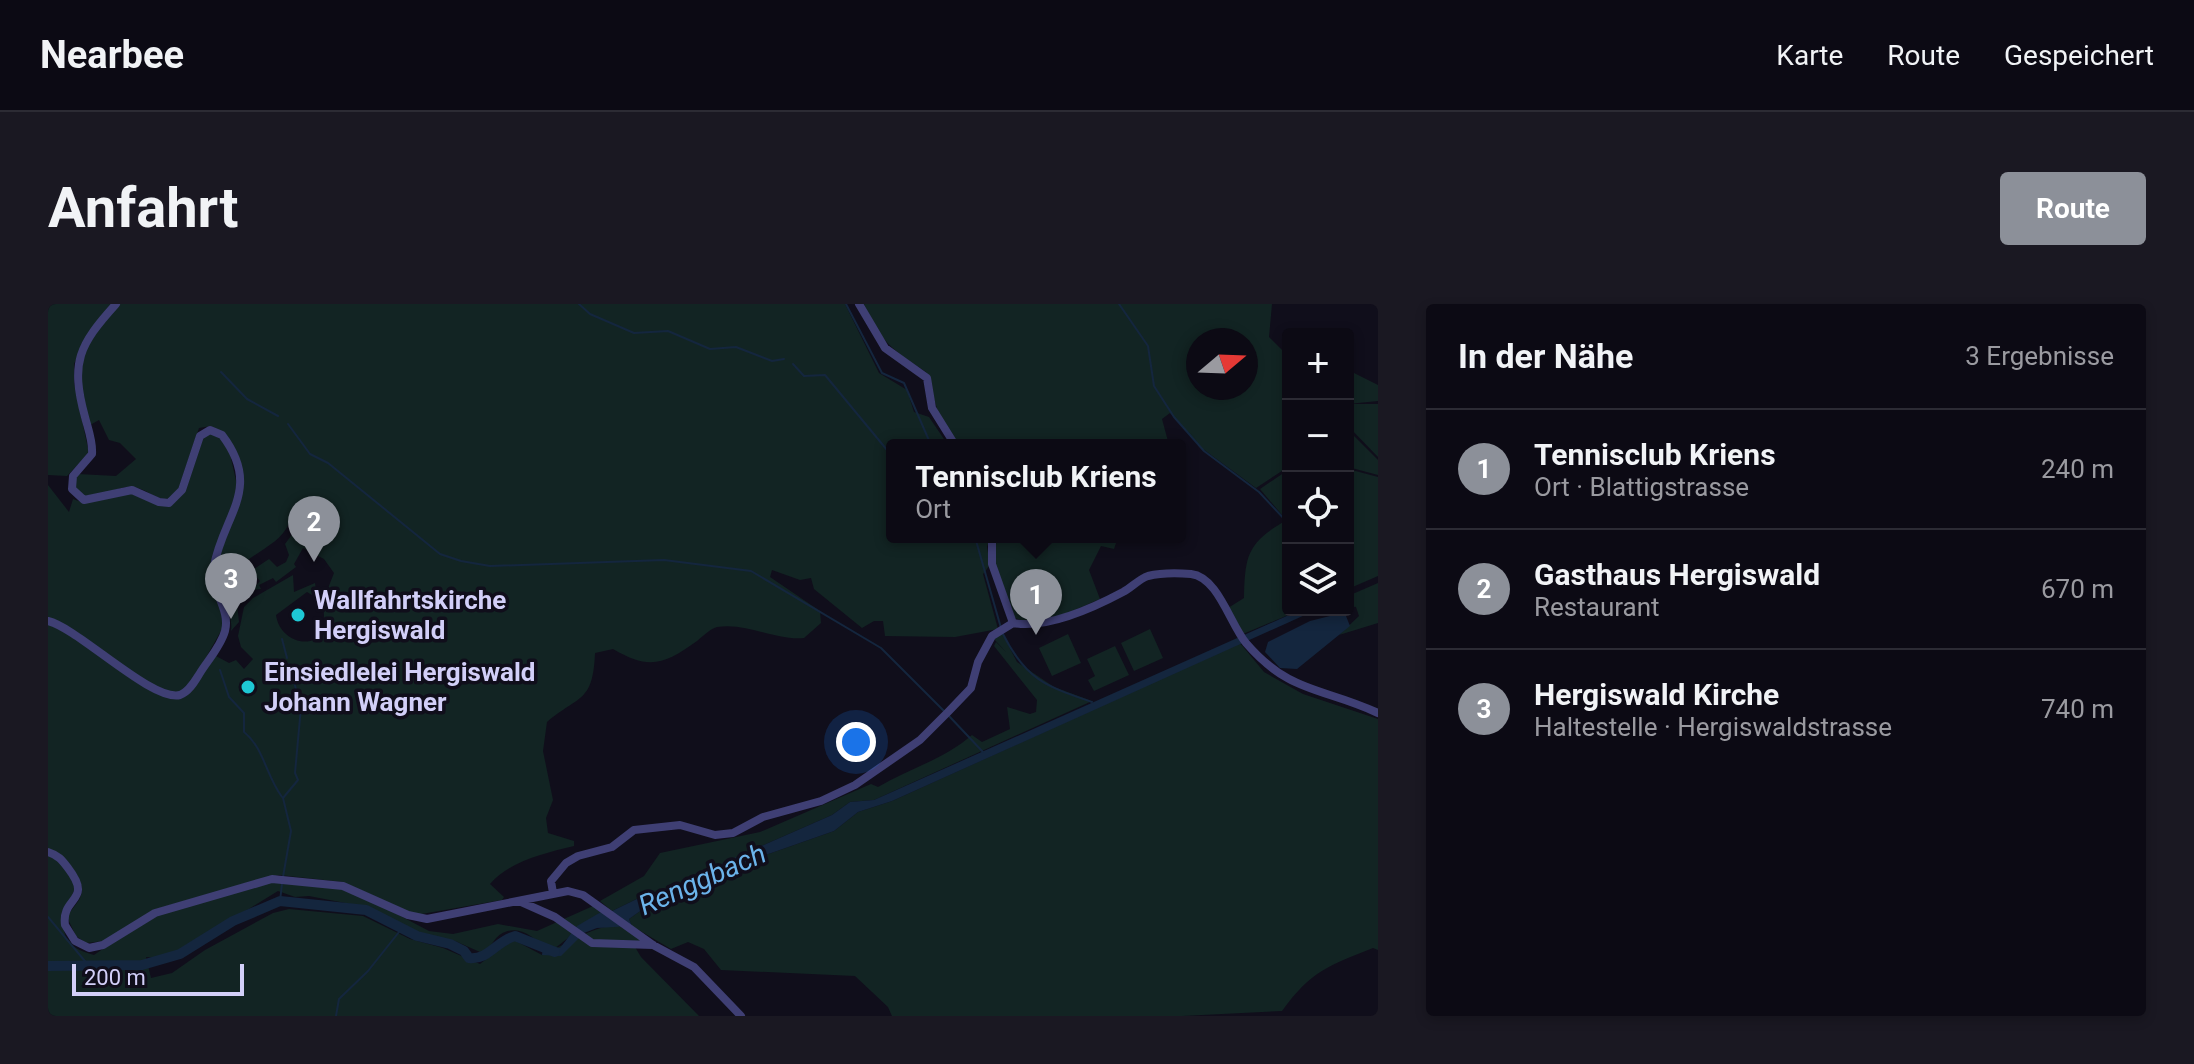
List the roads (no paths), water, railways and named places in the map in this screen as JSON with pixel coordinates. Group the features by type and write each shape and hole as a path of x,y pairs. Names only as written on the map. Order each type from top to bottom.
{"street":[{"path":"48,621 129,673 174,695 183,693 192,685 225,630 225,613 213,572 238,506 241,487 236,463 222,435 210,430 200,436 182,490 169,503 132,490 90,501 73,493 73,476 90,460 93,447 76,381 78,358 87,340 116,304"},
{"path":"859,304 885,348 927,378 932,408 951,439"},
{"path":"992,543 992,564 1010,626"},
{"path":"553,893 551,881 566,863 578,856 612,847 634,830 685,825 722,835 763,817 821,801 855,785 920,740 966,694 978,662 996,632 1010,626 1051,620 1123,592 1148,576 1191,574 1209,583 1238,634 1273,672 1291,682 1378,713"},
{"path":"48,852 62,859 78,883 78,895 65,913 65,925 75,941 89,948 106,943 155,913 247,884 283,879 343,886 408,915 427,919 553,893 583,895 653,945 710,980 741,1016"},
{"path":"518,901 541,909 584,940 653,945"}],"water":[{"path":"1287,616 1303,616 892,801 858,812 834,831 740,864 687,898 643,909 629,919 632,926 597,928 584,933 561,956 542,955 543,946 560,948 577,926 601,912 612,911 641,897 683,889 725,862 832,815 850,802 874,800"},
{"path":"1346,616 1350,626 1297,669 1280,668 1265,652 1268,642 1310,621"}],"waterway":[{"path":"579,304 590,314 634,333 668,331 710,349 736,347 772,361 784,359"},
{"path":"846,304 882,373 904,383 928,439"},
{"path":"1119,304 1148,346 1154,386 1174,417 1204,451 1259,492 1282,517"},
{"path":"793,364 804,376 825,375 886,449"},
{"path":"221,372 247,399 278,416"},
{"path":"288,424 310,454 328,463 440,554 490,566 664,560 751,571 881,648 945,712"},
{"path":"977,543 1001,628"},
{"path":"1003,634 1029,672 1050,686 1092,702"},
{"path":"282,639 287,658"},
{"path":"283,877 291,831 283,798 298,780 295,773 301,707 289,664"},
{"path":"220,670 229,697 244,713 244,732 261,754 282,797"},
{"path":"949,716 983,752"},
{"path":"280,901 282,884"},
{"name":"Renggbach","path":"48,966 142,965 180,954 233,921 280,901 366,910 417,936 450,944 464,951 469,958 482,956 515,936 555,952"},
{"path":"48,917 89,966"},
{"path":"336,1016 339,999 368,971 403,927"}],"place":[{"name":"Gasthaus Hergiswald","path":"314,562"},
{"name":"Wallfahrtskirche Hergiswald","path":"298,615"},
{"name":"Hergiswald Kirche","path":"231,619"},
{"name":"Tennisclub Kriens","path":"1036,635"},
{"name":"Einsiedlelei Hergiswald Johann Wagner","path":"248,687"}]}
